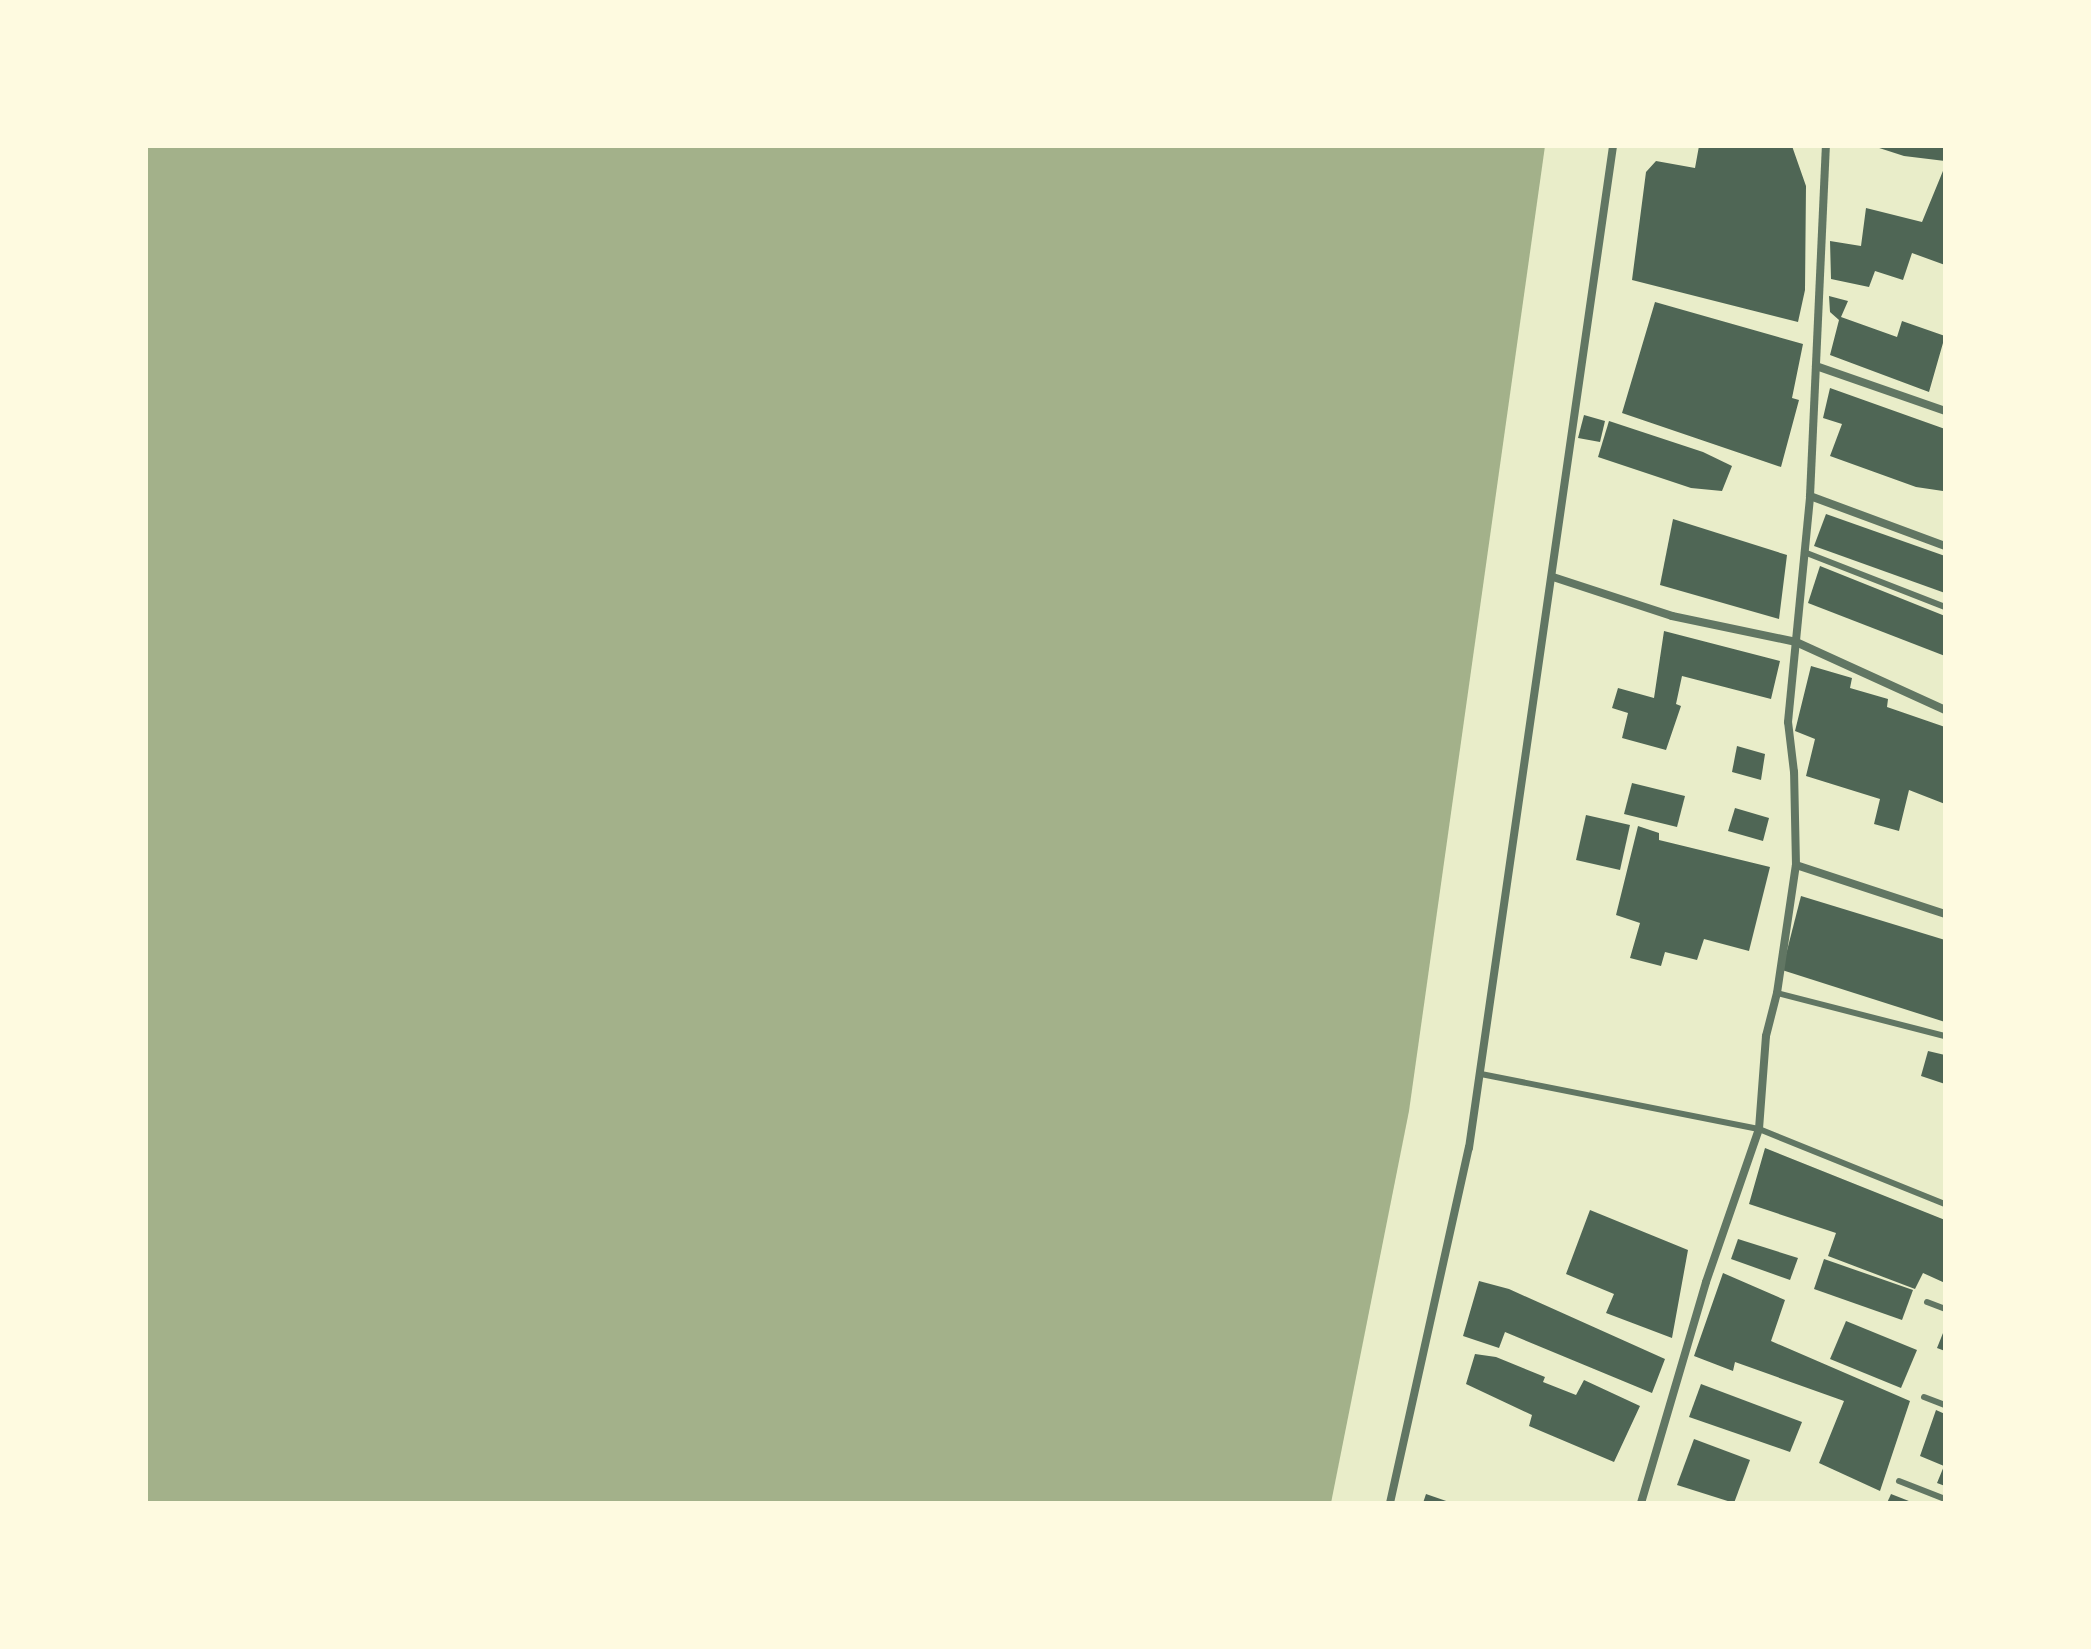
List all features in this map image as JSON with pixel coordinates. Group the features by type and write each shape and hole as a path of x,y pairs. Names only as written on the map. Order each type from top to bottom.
{"street":[{"path":"1390,1503 1469,1148 1613,146"},
{"path":"1641,1503 1706,1282 1759,1129 1766,1036 1777,993 1796,865 1794,772 1788,722 1810,496 1826,146"},
{"path":"1816,366 1945,411"},
{"path":"1810,496 1945,546"},
{"path":"1553,577 1672,616 1796,642 1945,710"},
{"path":"1796,865 1945,914"}],"lane":[{"path":"1804,552 1945,607"},
{"path":"1777,993 1945,1036"},
{"path":"1481,1074 1759,1129 1945,1204"},
{"path":"1927,1302 1945,1309"},
{"path":"1924,1397 1945,1405"},
{"path":"1899,1481 1945,1499"}],"shaded area":[{"path":"146,146 1545,146 1409,1111 1331,1503 146,1503"}],"building":[{"path":"1699,146 1792,146 1806,186 1805,290 1798,322 1632,280 1646,172 1656,161 1695,168"},
{"path":"1873,146 1945,146 1945,161 1904,156"},
{"path":"1945,166 1945,265 1912,253 1903,280 1875,271 1869,287 1831,279 1830,241 1861,246 1866,208 1922,222"},
{"path":"1829,296 1848,301 1841,317 1897,337 1902,321 1945,336 1929,392 1830,355 1839,320 1830,312"},
{"path":"1655,302 1803,344 1792,398 1799,400 1781,467 1622,413"},
{"path":"1830,388 1945,429 1943,491 1916,487 1830,456 1842,424 1823,418"},
{"path":"1584,415 1605,421 1600,442 1578,438"},
{"path":"1609,421 1703,452 1732,466 1722,491 1691,488 1598,457"},
{"path":"1826,514 1945,556 1945,593 1814,546"},
{"path":"1673,519 1787,555 1779,619 1660,585"},
{"path":"1820,566 1945,616 1945,656 1808,603"},
{"path":"1664,631 1780,661 1771,699 1682,676 1676,704 1681,706 1666,750 1622,738 1628,713 1612,708 1618,688 1654,698"},
{"path":"1811,666 1852,678 1850,688 1888,699 1887,707 1945,727 1945,804 1909,790 1899,831 1874,824 1880,799 1806,776 1815,739 1795,731"},
{"path":"1737,746 1765,754 1761,780 1732,772"},
{"path":"1632,783 1685,796 1677,827 1624,814"},
{"path":"1735,808 1769,818 1763,841 1728,831"},
{"path":"1586,815 1630,825 1620,870 1576,860"},
{"path":"1638,826 1659,833 1659,840 1770,867 1749,951 1704,939 1697,960 1665,952 1661,966 1630,958 1640,923 1616,915"},
{"path":"1801,896 1945,940 1945,1022 1782,970"},
{"path":"1928,1051 1945,1055 1945,1084 1921,1076"},
{"path":"1765,1148 1945,1220 1945,1283 1923,1273 1915,1289 1828,1256 1836,1233 1749,1204"},
{"path":"1590,1210 1688,1250 1672,1338 1606,1313 1614,1294 1566,1274"},
{"path":"1738,1239 1798,1258 1790,1280 1731,1259"},
{"path":"1824,1259 1913,1290 1902,1320 1814,1289"},
{"path":"1723,1273 1785,1300 1771,1341 1910,1401 1880,1491 1819,1463 1844,1401 1735,1362 1733,1371 1694,1356"},
{"path":"1479,1281 1509,1289 1665,1359 1652,1393 1505,1332 1499,1348 1463,1336"},
{"path":"1846,1321 1917,1350 1901,1388 1830,1359"},
{"path":"1945,1328 1945,1351 1937,1348"},
{"path":"1475,1354 1496,1357 1545,1377 1543,1382 1576,1395 1584,1380 1640,1406 1614,1462 1529,1426 1532,1415 1466,1384"},
{"path":"1701,1384 1802,1422 1790,1452 1689,1417"},
{"path":"1936,1410 1945,1414 1945,1486 1937,1483 1944,1466 1920,1456"},
{"path":"1694,1439 1750,1460 1734,1503 1677,1485"},
{"path":"1426,1494 1452,1503 1423,1503"},
{"path":"1891,1494 1914,1503 1887,1503"}]}
